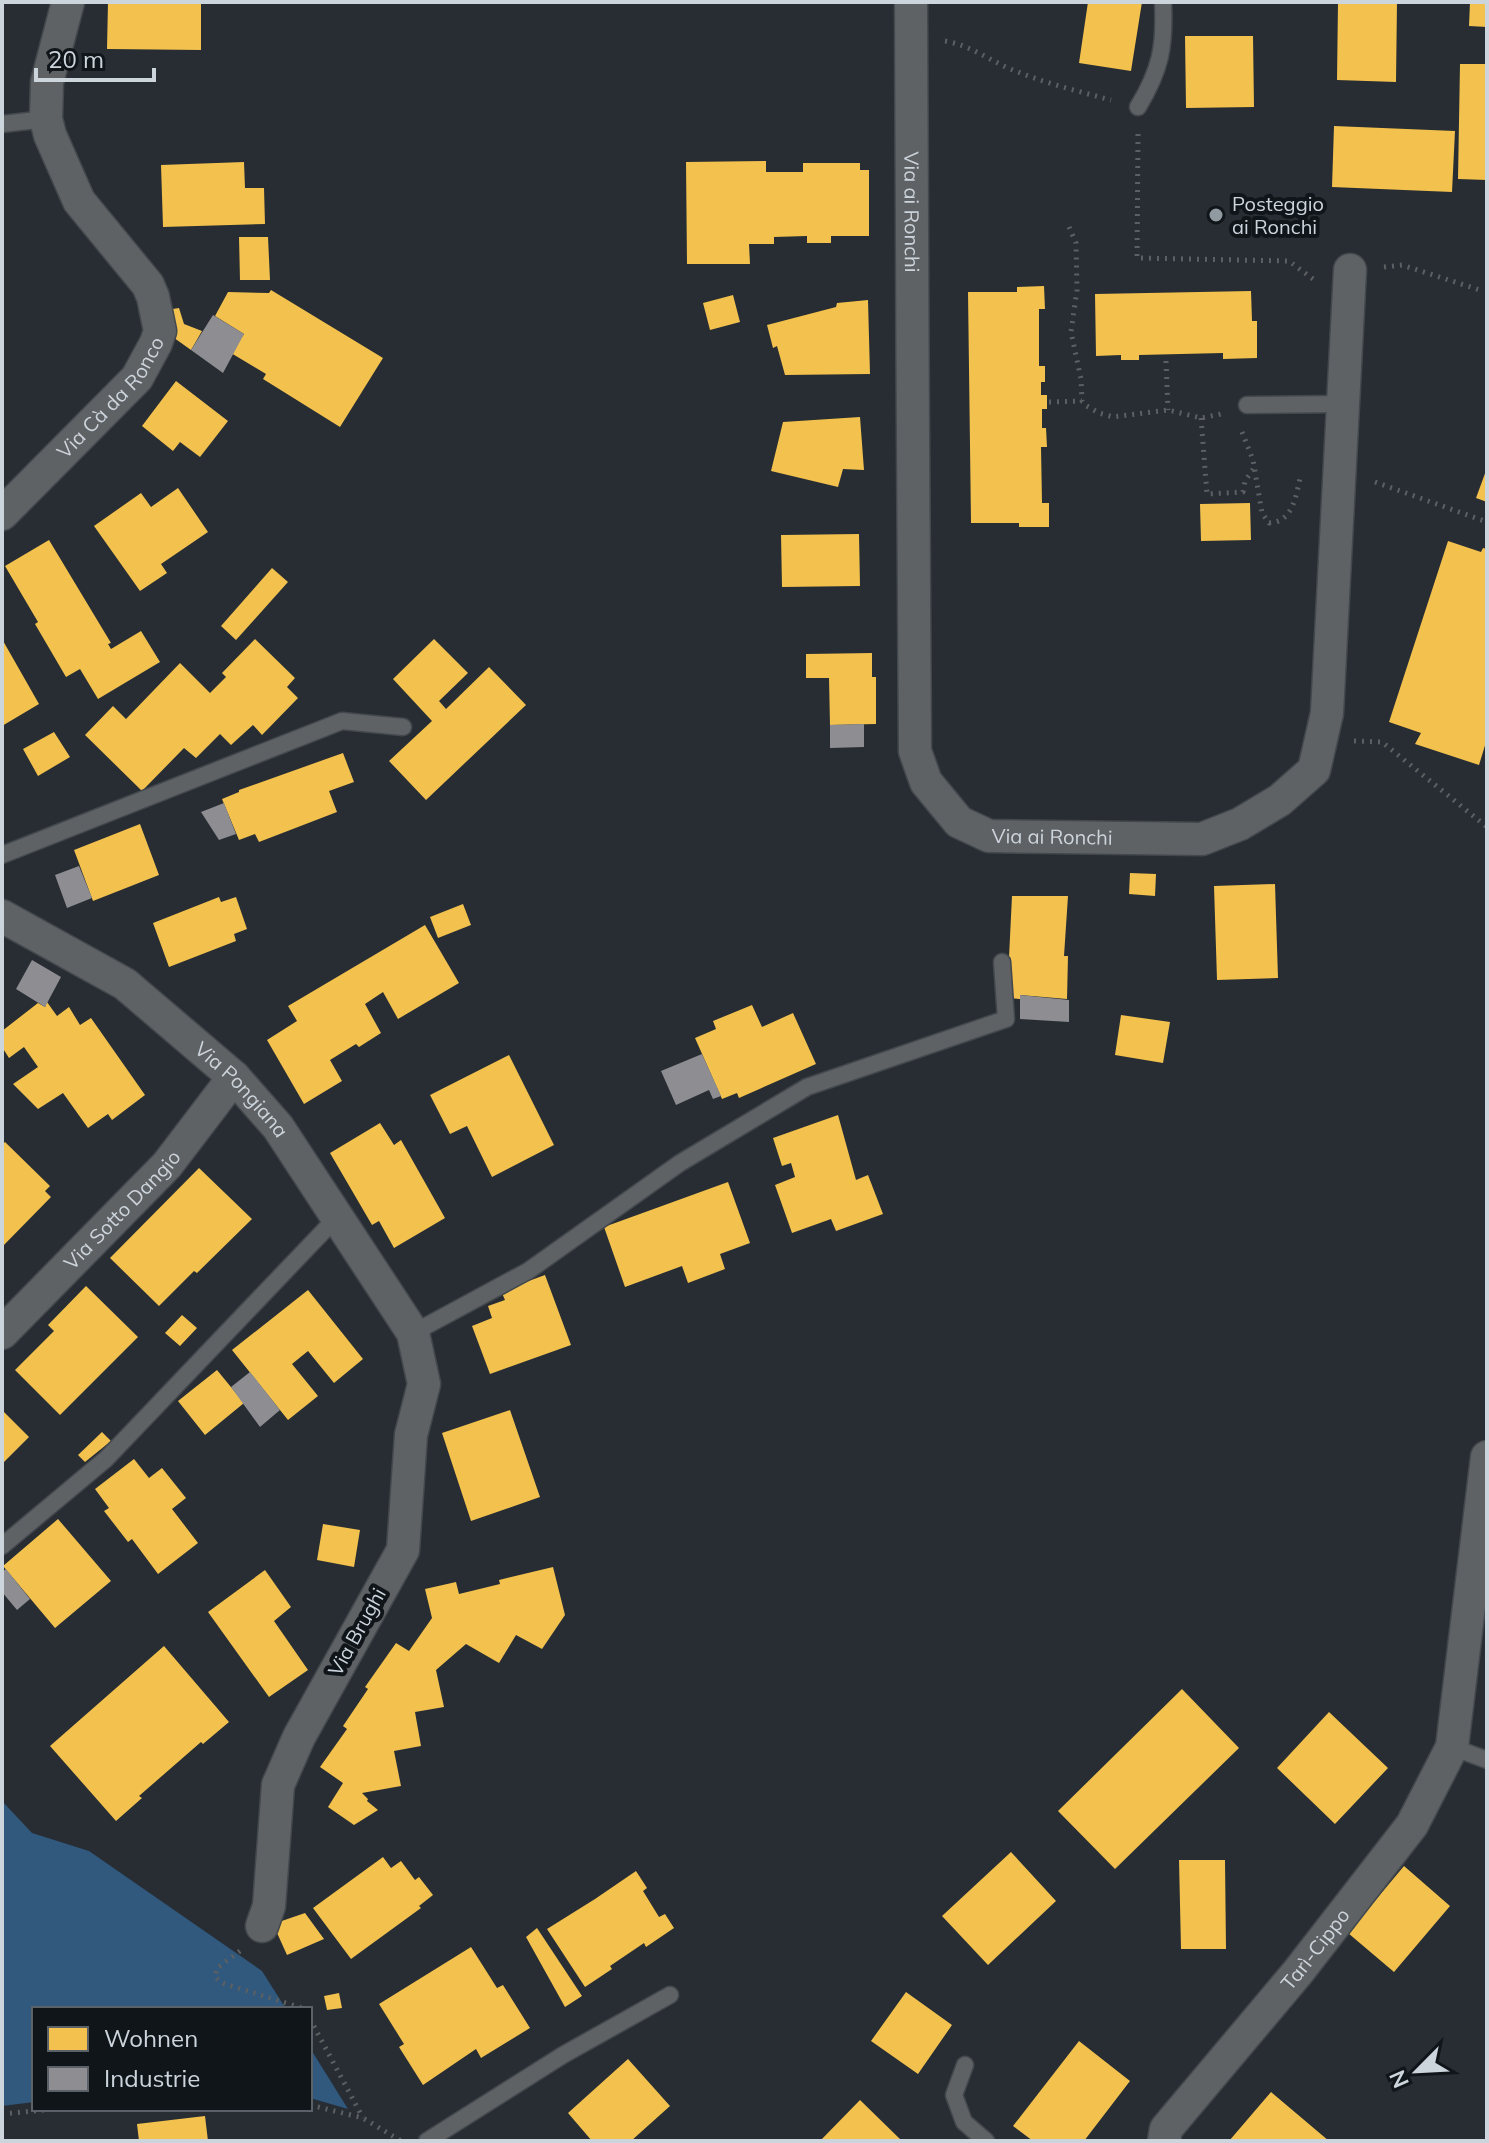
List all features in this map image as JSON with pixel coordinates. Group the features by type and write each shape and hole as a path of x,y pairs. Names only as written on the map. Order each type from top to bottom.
{"street":[{"name":"Via Cà da Ronco","path":"2,514 137,378 160,331 148,285 79,201 50,135 46,119 47,82 68,2"},
{"name":"Via ai Ronchi","path":"911,2 915,751 926,782 959,822 989,836 1202,839 1240,824 1280,800 1314,770 1327,713 1350,270"},
{"name":"Via Pongiana","path":"2,916 125,984 234,1077 278,1127 413,1333"},
{"name":"Via Sotto Dangio","path":"2,1333 167,1165 234,1077"},
{"name":"Via Brughi","path":"262,1926 269,1906 278,1785 299,1737 403,1550 411,1435 424,1384 413,1333"},
{"path":"1452,1747 1487,1457"},
{"name":"Tarì-Cippo","path":"1164,2141 1166,2129 1298,1972 1412,1825 1452,1747"}],"lane":[{"path":"1138,107 1154,81 1161,57 1163,2"},
{"path":"2,124 46,119"},
{"path":"1247,405 1343,418"},
{"path":"2,855 342,721 403,727"},
{"path":"413,1333 528,1271 680,1163 807,1087 1006,1019 1002,962"},
{"path":"2,1546 106,1459 337,1217"},
{"path":"1452,1747 1487,1760"},
{"path":"427,2141 563,2055 670,1995"},
{"path":"965,2065 954,2095 964,2122 986,2141"}],"path":[{"path":"911,35 965,44 1008,68 1067,89 1138,107 1137,258 1289,261 1322,286"},
{"path":"1069,227 1076,243 1077,290 1071,332 1081,379 1082,401"},
{"path":"1402,265 1480,290"},
{"path":"1166,361 1168,410"},
{"path":"1049,402 1082,401 1099,413 1113,417 1168,410 1201,418 1225,414"},
{"path":"1201,418 1207,494 1243,492 1245,481 1255,468"},
{"path":"1239,427 1255,468 1265,519 1269,523 1282,521 1293,504 1308,450 1343,418"},
{"path":"1340,469 1487,522"},
{"path":"1321,740 1382,742 1487,827"},
{"path":"262,1926 235,1957 217,1968 215,1977 222,1983 299,2007"},
{"path":"312,2023 363,2118"},
{"path":"312,2105 363,2118 401,2141"},
{"path":"2,2114 33,2111"}],"shaded area":[{"path":"2,1801 32,1833 89,1851 262,1971 285,2007 32,2007 32,2102 2,2106"},
{"path":"312,2051 348,2109 312,2099"}],"building: Wohnen":[{"path":"108,2 201,2 201,50 107,49"},
{"path":"1088,2 1142,2 1131,71 1079,63"},
{"path":"1338,2 1397,2 1396,82 1337,80"},
{"path":"1470,2 1487,2 1487,27 1469,26"},
{"path":"1185,36 1253,36 1254,107 1186,108"},
{"path":"1460,64 1487,64 1487,180 1458,179"},
{"path":"1334,126 1455,131 1452,192 1332,187"},
{"path":"766,161 766,172 803,172 803,163 860,163 860,170 869,170 869,236 831,236 831,243 807,243 807,236 774,237 774,244 749,244 750,264 687,264 686,162"},
{"path":"244,162 245,188 264,188 265,224 163,227 161,165"},
{"path":"239,237 268,237 270,280 240,280"},
{"path":"1044,286 1045,309 1039,309 1039,366 1045,366 1041,395 1047,395 1047,409 1042,409 1042,428 1046,428 1047,447 1041,447 1042,503 1049,503 1049,527 1019,527 1019,523 971,523 968,292 1017,292 1017,287"},
{"path":"271,290 383,358 340,427 263,379 266,374 231,353 244,334 215,316 228,292 269,293"},
{"path":"1251,291 1252,321 1257,321 1257,358 1223,359 1223,353 1139,355 1139,360 1121,360 1121,355 1096,356 1095,294"},
{"path":"733,295 740,322 710,330 703,303"},
{"path":"868,300 870,374 785,375 767,325 836,307 837,303"},
{"path":"179,308 184,324 202,331 191,350 170,335 166,310"},
{"path":"176,381 228,421 200,457 180,442 173,451 142,426"},
{"path":"860,417 864,470 843,469 838,487 771,471 783,422"},
{"path":"1487,468 1487,502 1476,498"},
{"path":"178,488 208,532 161,564 167,573 140,591 94,526 141,493 151,507"},
{"path":"1250,503 1251,540 1201,541 1200,504"},
{"path":"859,534 860,586 782,587 781,535"},
{"path":"49,540 111,643 108,644 111,649 141,631 160,662 98,699 80,669 66,677 5,566"},
{"path":"1448,541 1481,552 1483,548 1487,549 1487,739 1479,765 1415,744 1421,733 1389,722"},
{"path":"272,568 288,582 236,640 221,626"},
{"path":"2,639 39,704 2,726"},
{"path":"255,639 295,678 287,687 298,698 262,735 253,725 231,745 220,734 196,758 184,748 142,791 85,735 113,706 126,719 180,663 210,693 226,677 222,673"},
{"path":"434,639 468,673 439,701 446,709 489,667 526,705 426,800 389,761 432,721 393,679"},
{"path":"872,653 872,677 876,677 876,724 830,725 829,678 806,678 806,654"},
{"path":"54,732 70,757 38,776 23,749"},
{"path":"343,753 354,782 329,791 337,812 259,842 255,834 239,840 222,799"},
{"path":"140,824 159,875 93,901 74,850"},
{"path":"1130,873 1156,874 1155,896 1129,894"},
{"path":"1275,884 1278,978 1217,980 1214,886"},
{"path":"1012,896 1068,896 1064,956 1068,956 1067,999 1020,995 1020,999 1007,998"},
{"path":"219,897 221,902 236,897 247,929 234,934 236,941 169,967 153,923"},
{"path":"463,904 471,925 438,938 430,917"},
{"path":"425,925 459,983 398,1019 383,992 365,1004 381,1033 330,1060 342,1081 304,1104 267,1040 297,1021 288,1006"},
{"path":"47,1002 57,1016 69,1007 80,1025 91,1018 145,1095 112,1120 108,1114 88,1128 63,1093 38,1109 13,1084 38,1067 24,1047 9,1058 2,1047 2,1031 38,1003 45,1007"},
{"path":"752,1005 762,1027 793,1013 816,1064 739,1098 737,1093 722,1099 695,1038 716,1029 713,1021"},
{"path":"1121,1015 1170,1022 1163,1063 1115,1055"},
{"path":"509,1055 554,1145 492,1177 467,1126 450,1134 430,1095"},
{"path":"838,1115 856,1180 868,1175 883,1214 836,1231 831,1219 792,1233 775,1185 795,1177 791,1163 782,1166 773,1138"},
{"path":"380,1123 394,1145 401,1140 445,1218 394,1248 379,1221 372,1225 330,1153"},
{"path":"5,1142 50,1186 45,1191 51,1197 2,1247 2,1145"},
{"path":"199,1168 252,1219 159,1306 110,1258"},
{"path":"728,1182 750,1243 720,1254 725,1269 688,1283 682,1266 625,1287 604,1227"},
{"path":"545,1275 571,1345 490,1374 472,1326 492,1318 488,1306 505,1300 501,1291"},
{"path":"86,1286 138,1337 60,1415 15,1370 54,1331 48,1325"},
{"path":"308,1290 363,1359 334,1383 308,1351 292,1364 318,1396 288,1420 232,1350"},
{"path":"182,1315 197,1328 180,1346 165,1333"},
{"path":"217,1370 244,1403 205,1435 178,1401"},
{"path":"2,1410 29,1437 2,1464"},
{"path":"510,1410 540,1497 471,1521 442,1433"},
{"path":"102,1432 111,1441 85,1462 78,1455"},
{"path":"134,1459 149,1478 162,1468 186,1498 172,1509 198,1543 158,1574 132,1539 128,1542 104,1511 109,1508 95,1489"},
{"path":"58,1519 111,1581 55,1628 3,1566"},
{"path":"323,1524 360,1530 354,1567 317,1560"},
{"path":"553,1567 565,1615 542,1649 516,1635 499,1663 466,1644 436,1670 444,1707 415,1712 421,1746 394,1751 401,1786 362,1793 378,1810 354,1825 328,1807 343,1783 320,1767 347,1729 343,1726 368,1689 365,1687 396,1643 409,1651 432,1618 425,1589 456,1582 459,1594 500,1584 499,1580"},
{"path":"265,1570 291,1607 274,1621 308,1670 269,1697 208,1612"},
{"path":"164,1646 229,1722 139,1796 142,1798 116,1821 50,1746"},
{"path":"1182,1689 1239,1748 1115,1869 1058,1811"},
{"path":"1329,1712 1388,1768 1335,1824 1277,1768"},
{"path":"1011,1852 1056,1901 988,1965 942,1916"},
{"path":"383,1857 391,1868 401,1861 415,1880 419,1877 433,1895 419,1906 421,1908 351,1959 313,1908"},
{"path":"1179,1860 1225,1860 1226,1949 1181,1949"},
{"path":"1404,1866 1450,1906 1394,1972 1348,1933"},
{"path":"636,1871 647,1888 643,1891 659,1917 665,1914 674,1928 646,1947 644,1943 585,1987 547,1929"},
{"path":"305,1913 324,1939 287,1955 273,1924"},
{"path":"537,1928 582,1996 565,2007 526,1937"},
{"path":"471,1947 497,1988 503,1985 530,2028 481,2058 476,2049 423,2085 399,2047 404,2044 379,2004"},
{"path":"906,1992 952,2025 918,2074 871,2041"},
{"path":"339,1993 342,2008 327,2010 324,1996"},
{"path":"1079,2041 1130,2081 1084,2141 1033,2141 1013,2126"},
{"path":"628,2059 670,2106 631,2141 592,2141 568,2113"},
{"path":"1271,2092 1329,2141 1229,2141"},
{"path":"860,2100 902,2141 820,2141"},
{"path":"205,2116 208,2141 139,2141 137,2124"}],"building: Industrie":[{"path":"213,315 244,334 223,373 191,350"},
{"path":"864,724 864,747 830,748 830,725"},
{"path":"224,803 236,834 219,840 201,812"},
{"path":"79,866 92,898 67,908 55,875"},
{"path":"32,960 61,977 45,1007 16,989"},
{"path":"1020,995 1069,1000 1069,1022 1020,1019"},
{"path":"702,1054 721,1096 713,1099 709,1090 676,1105 661,1071"},
{"path":"250,1372 280,1410 260,1427 231,1387"},
{"path":"6,1569 30,1599 17,1610 2,1592 2,1572"}],"place":[{"name":"Posteggio ai Ronchi","path":"1216,215"}]}
